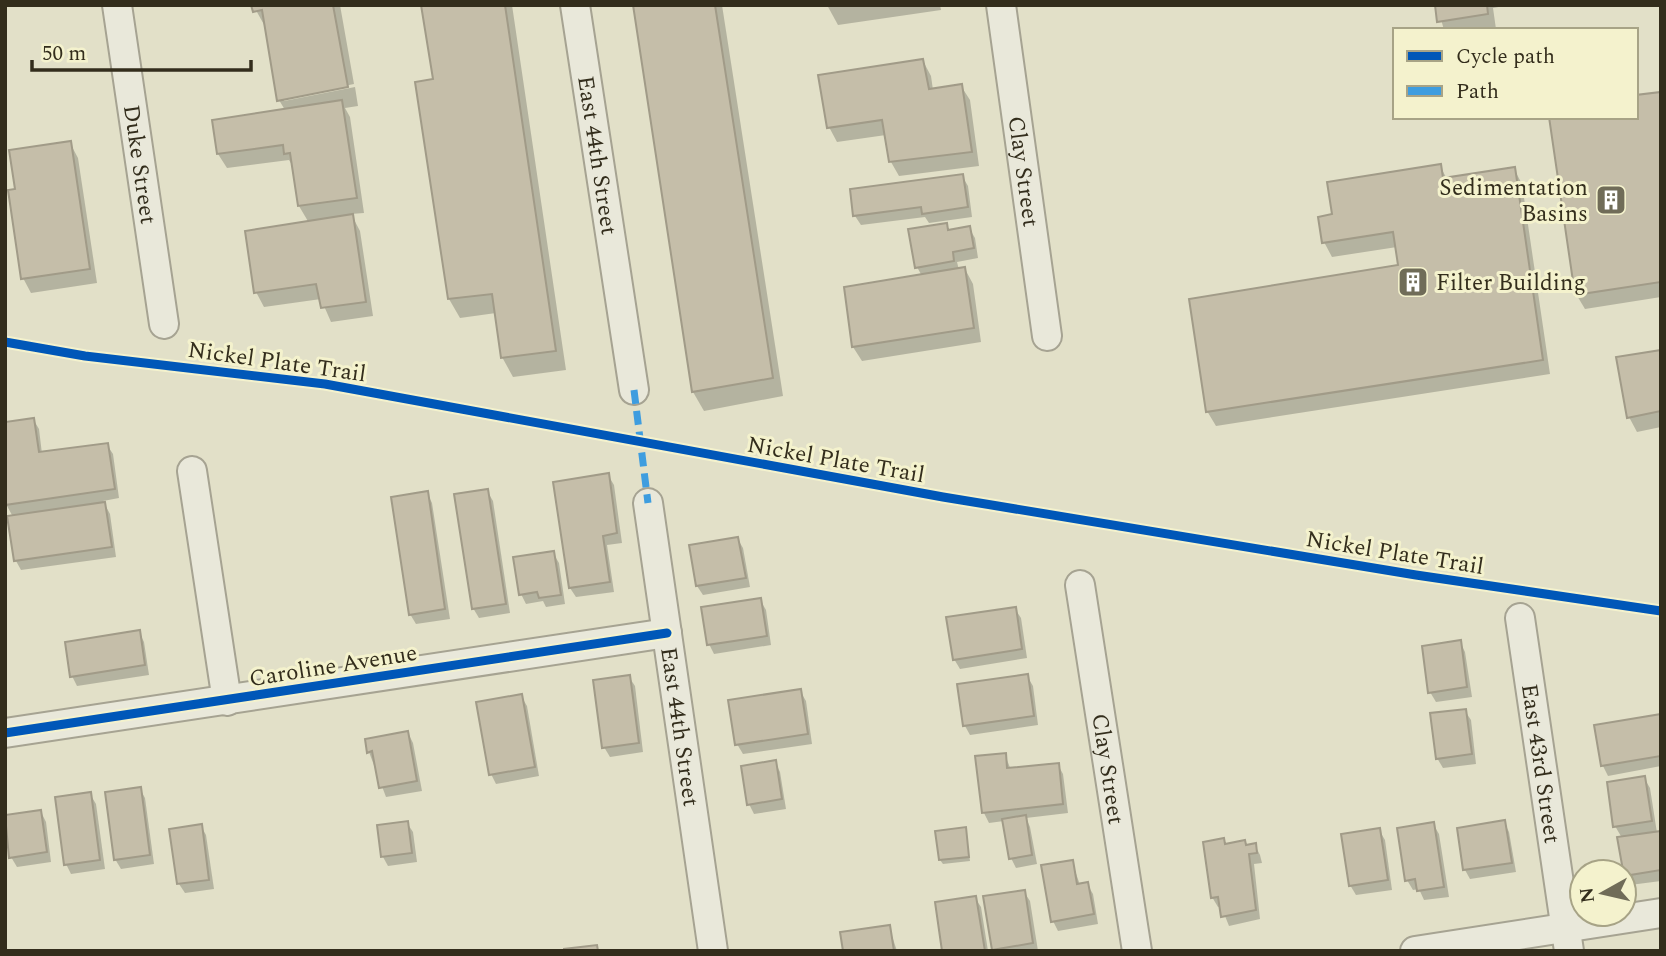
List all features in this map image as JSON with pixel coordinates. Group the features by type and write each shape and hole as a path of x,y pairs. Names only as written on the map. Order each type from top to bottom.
{"street":[{"name":"Duke Street","path":"117,5 164,324"},
{"name":"East 44th Street","path":"575,5 634,390"},
{"name":"Clay Street","path":"1001,5 1047,336"},
{"path":"192,471 226,701"},
{"name":"East 44th Street","path":"648,503 713,951"},
{"name":"Clay Street","path":"1080,585 1137,951"},
{"name":"East 43rd Street","path":"1520,618 1567,939"},
{"name":"Caroline Avenue","path":"5,733 667,633"},
{"path":"1415,951 1567,939 1661,913"}],"building":[{"path":"251,5 333,5 348,87 277,101 262,10 253,12"},
{"path":"421,5 505,5 556,351 501,358 492,294 448,299 415,82 433,79"},
{"path":"633,5 715,5 773,378 692,392"},
{"path":"1435,5 1487,5 1488,14 1437,22"},
{"path":"923,59 929,89 962,84 972,152 889,162 882,120 827,128 818,75"},
{"name":"Sedimentation Basins","path":"1661,92 1661,282 1575,295 1549,119 1638,119 1638,95"},
{"path":"342,100 357,198 298,206 290,153 284,154 283,145 217,154 212,120"},
{"path":"71,141 90,269 21,279 8,190 15,189 9,150"},
{"name":"Filter Building","path":"1441,164 1443,178 1515,167 1543,360 1206,412 1189,299 1398,265 1393,232 1322,243 1318,217 1332,214 1327,182"},
{"path":"963,174 968,207 922,214 921,207 853,216 850,189"},
{"path":"353,214 366,302 321,308 316,284 254,293 245,231"},
{"path":"947,223 948,230 970,226 974,248 953,252 954,261 915,268 908,229"},
{"path":"965,267 974,328 852,347 844,287"},
{"path":"1661,350 1661,411 1627,418 1616,357"},
{"path":"34,418 39,452 108,443 115,489 5,505 5,422"},
{"path":"609,473 617,533 603,536 610,582 569,588 553,482"},
{"path":"488,489 506,604 472,609 454,494"},
{"path":"428,491 445,609 409,615 391,497"},
{"path":"105,502 112,547 14,561 7,516"},
{"path":"738,537 746,578 696,586 689,545"},
{"path":"554,551 561,595 539,598 537,592 519,595 513,557"},
{"path":"761,598 767,636 707,645 701,607"},
{"path":"1016,607 1022,649 953,660 946,617"},
{"path":"140,630 145,665 70,677 65,642"},
{"path":"1461,640 1467,687 1428,693 1422,646"},
{"path":"1028,674 1034,716 963,726 957,684"},
{"path":"630,675 639,743 602,748 593,680"},
{"path":"801,689 808,734 735,745 728,700"},
{"path":"522,694 535,767 489,775 476,702"},
{"path":"1466,709 1472,754 1436,759 1430,713"},
{"path":"1661,714 1661,756 1601,766 1594,725"},
{"path":"408,731 417,781 379,788 372,751 367,753 365,739"},
{"path":"1006,753 1007,768 1059,763 1063,804 982,813 975,756"},
{"path":"776,760 782,799 747,805 741,766"},
{"path":"1645,776 1652,821 1613,827 1607,782"},
{"path":"141,787 150,855 114,860 105,792"},
{"path":"91,792 100,860 64,865 55,797"},
{"path":"41,810 47,852 9,858 5,815"},
{"path":"1026,815 1032,855 1009,859 1002,819"},
{"path":"1505,820 1512,863 1463,870 1457,828"},
{"path":"408,821 412,853 381,857 377,825"},
{"path":"1434,822 1444,887 1417,891 1415,879 1405,881 1397,828"},
{"path":"202,824 209,880 177,884 169,829"},
{"path":"966,827 969,857 939,860 935,831"},
{"path":"1380,828 1388,880 1349,886 1341,834"},
{"path":"1661,831 1661,870 1638,874 1638,858 1621,858 1617,837"},
{"path":"1224,838 1225,844 1245,840 1246,845 1256,843 1257,853 1249,854 1256,910 1221,917 1218,897 1211,898 1203,842"},
{"path":"1073,860 1077,884 1088,882 1094,914 1051,922 1041,865"},
{"path":"1025,890 1033,943 992,950 983,896"},
{"path":"976,896 985,951 942,951 935,902"},
{"path":"890,925 894,951 843,951 840,932"},
{"path":"597,945 598,951 564,951 564,949"}],"marked path":[{"path":"634,390 648,503"}],"cycle path":[{"name":"Nickel Plate Trail","path":"5,342 85,356 325,384 943,497 1416,575 1661,611"},
{"path":"5,733 667,633"}],"place":[{"name":"Sedimentation Basins","path":"1611,200"},
{"name":"Filter Building","path":"1413,282"}]}
